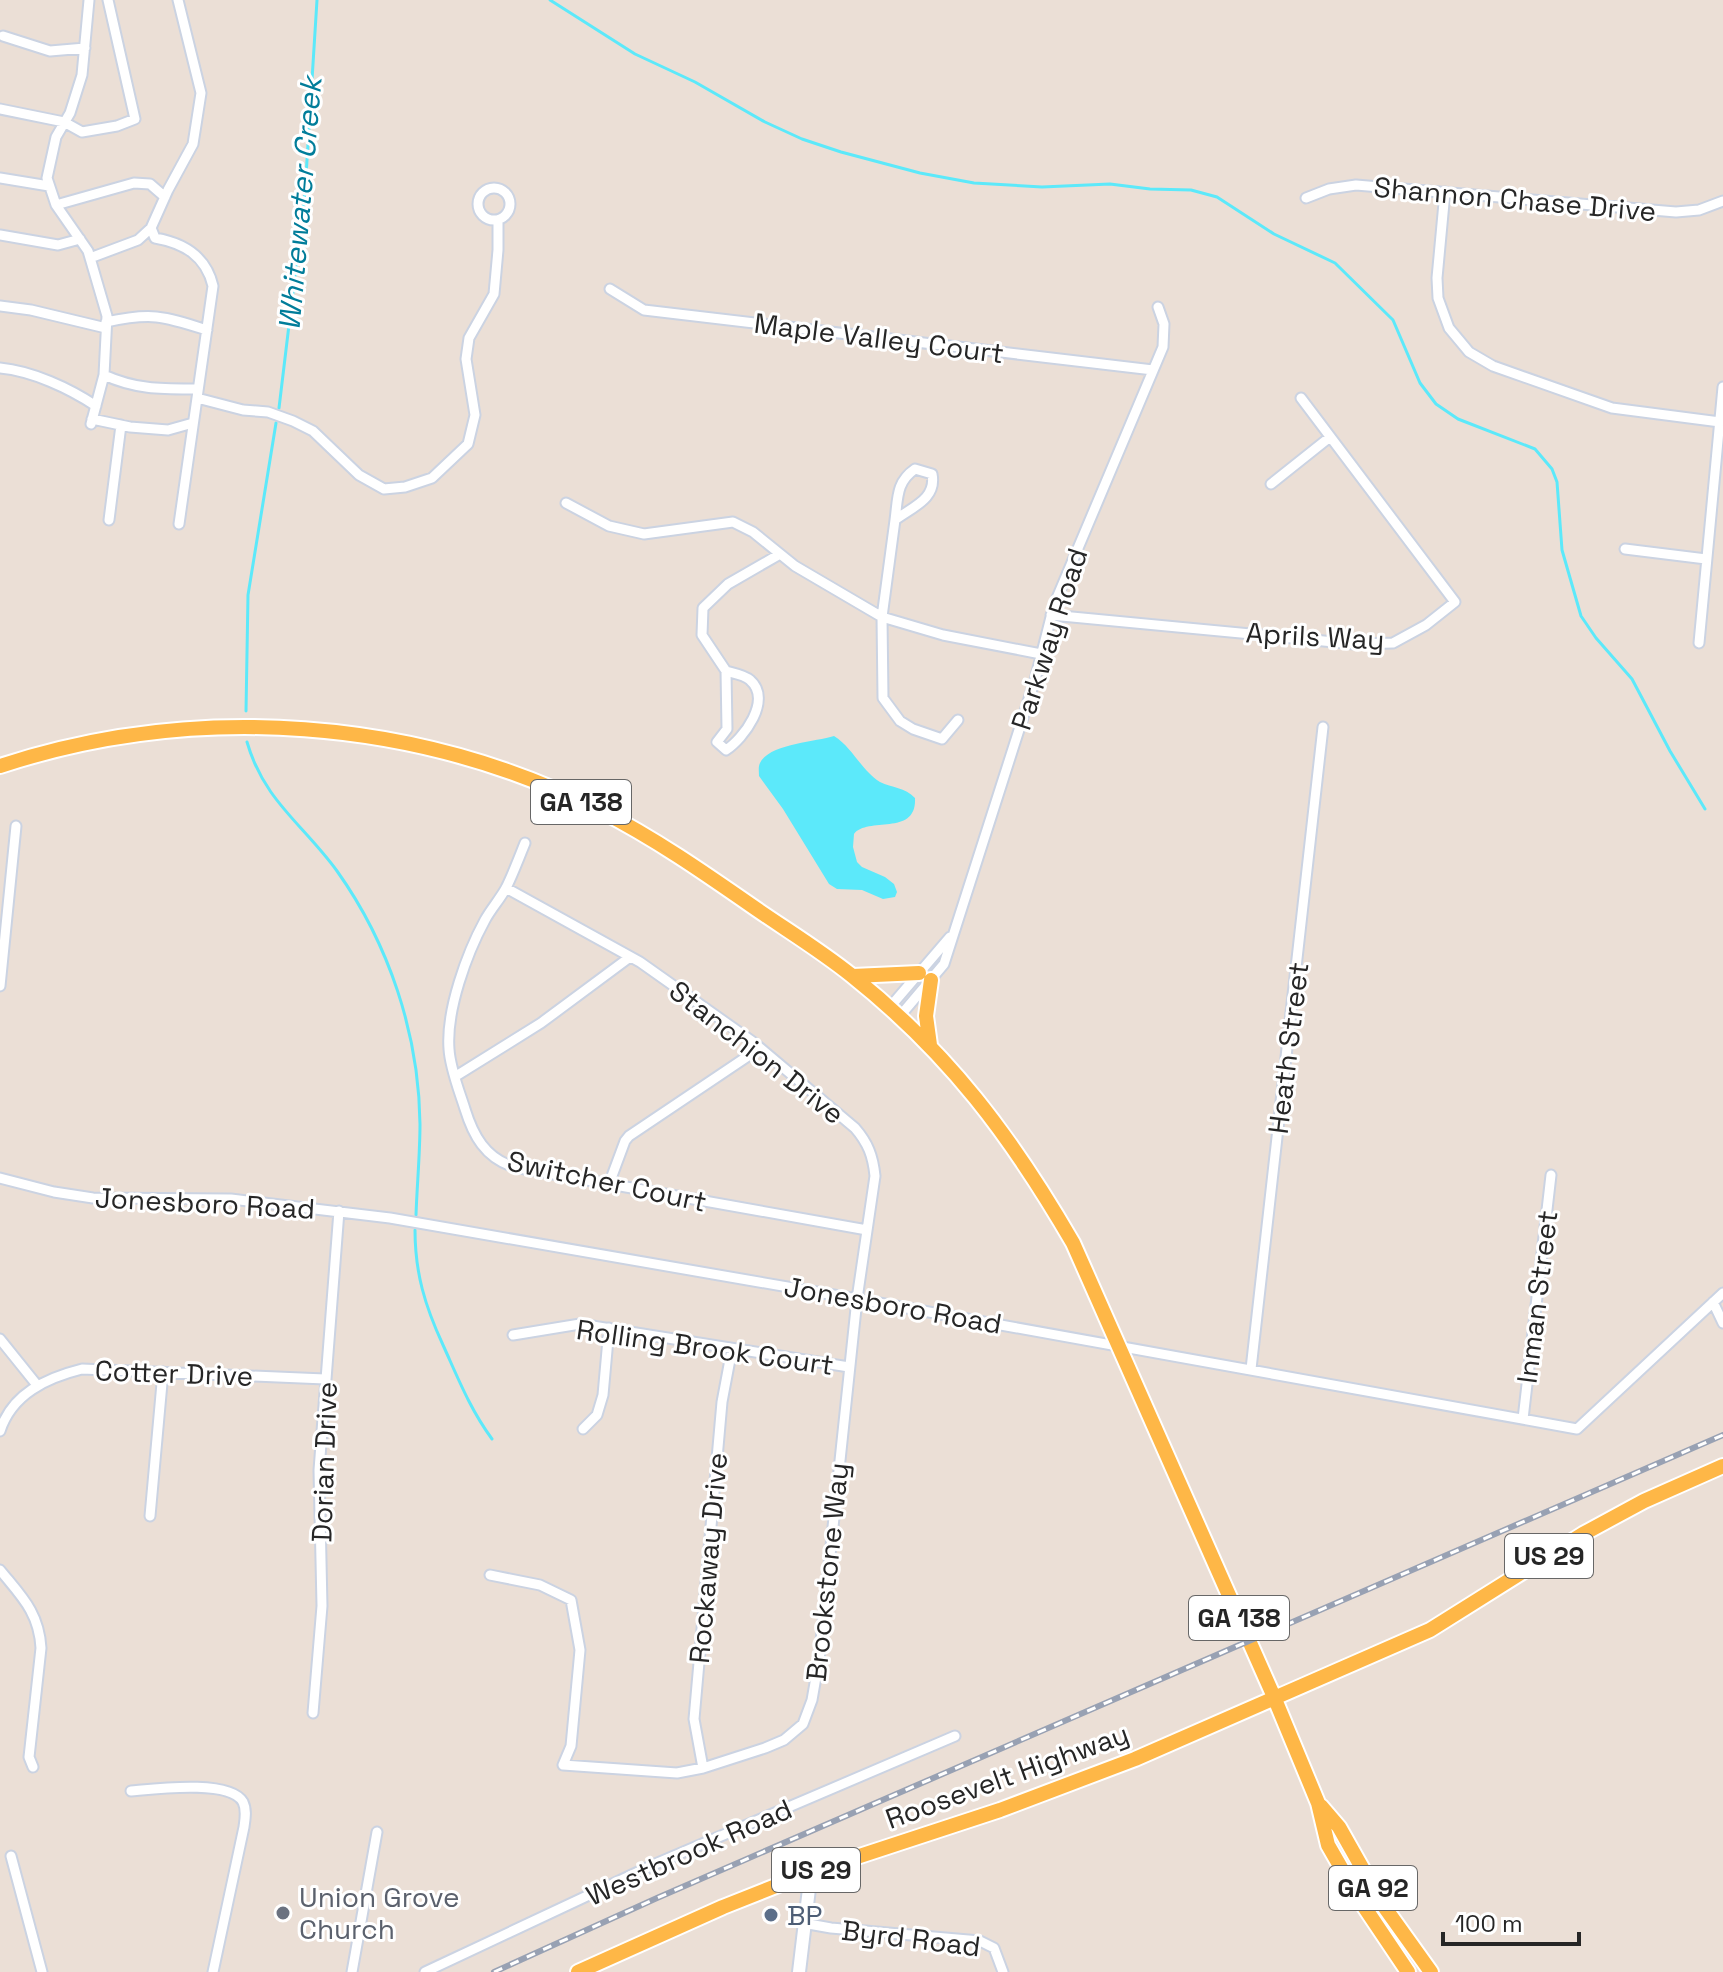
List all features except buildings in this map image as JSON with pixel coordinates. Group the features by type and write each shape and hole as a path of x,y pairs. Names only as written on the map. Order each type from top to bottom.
{"main road":[{"name":"GA 138","path":"0,766 64,747 128,735 196,728 307,729 376,737 430,748 535,781 635,829 682,857 853,976 930,1045 987,1110 1037,1180 1073,1243 1274,1697"},
{"path":"853,976 925,976 930,1045"},
{"name":"US 29","path":"1274,1697 1430,1630 1583,1534 1644,1501 1723,1466"},
{"name":"GA 92","path":"1274,1697 1318,1803 1328,1845 1365,1910 1408,1972"},
{"name":"Roosevelt Highway","path":"578,1972 723,1907 811,1872 1061,1788 1227,1720 1274,1697"},
{"name":"GA 92","path":"1318,1803 1339,1827 1383,1905 1431,1972"}],"street":[{"path":"89,0 82,75 56,137 47,178 56,205 90,258 106,325 104,375 91,422 168,430 193,423"},
{"path":"0,109 64,122 82,132 117,126 135,119 108,0"},
{"path":"90,258 138,240 151,228 193,144 201,93 178,0"},
{"path":"3,36 50,51 85,48"},
{"path":"0,178 49,186"},
{"path":"56,205 134,183 150,184 165,197"},
{"name":"Shannon Chase Drive","path":"1306,198 1329,189 1356,185 1676,212 1699,210 1722,202"},
{"path":"1445,192 1438,298 1449,328 1469,352 1493,366 1612,408 1720,422"},
{"path":"1722,202 1723,214"},
{"path":"104,375 126,385 198,393 243,410 268,412 293,421 313,431 359,475 384,489 405,487 432,478 468,444 475,415 466,359 469,338 494,294 498,220"},
{"path":"151,228 155,238 176,241 196,254 210,273 213,286 179,524"},
{"path":"0,235 58,245 80,239"},
{"name":"Maple Valley Court","path":"610,289 644,310 1153,370"},
{"path":"0,306 106,325 138,315 164,317 207,330"},
{"name":"Parkway Road","path":"895,1012 955,932 1051,615 1165,337 1158,307"},
{"path":"0,368 14,369 79,395 96,406"},
{"path":"1699,643 1723,387"},
{"name":"Aprils Way","path":"1051,615 1355,644 1393,643 1426,625 1455,602 1301,398"},
{"path":"109,520 121,425"},
{"path":"1271,484 1330,437"},
{"path":"895,520 928,498 934,485 932,474 915,469 904,476 898,493 882,617 883,698 900,721 942,739 958,720"},
{"path":"566,503 609,526 644,534 733,522 753,532 795,566 882,617 943,635 1041,654"},
{"path":"1625,549 1706,559"},
{"path":"726,671 750,679 756,689 758,707 741,735 726,750 717,742 727,729 726,671 702,635 703,608 728,584 780,554"},
{"name":"Heath Street","path":"1251,1369 1291,1034 1323,727"},
{"path":"0,986 16,826"},
{"name":"Switcher Court","path":"525,843 506,888 486,919 463,974 450,1031 449,1050 472,1131 495,1158 514,1167 867,1230"},
{"name":"Stanchion Drive","path":"506,888 630,957 760,1048 839,1114 865,1140 873,1159 875,1176 857,1299"},
{"path":"456,1076 541,1023 630,957"},
{"path":"609,1184 629,1136 760,1048"},
{"name":"Inman Street","path":"1523,1419 1551,1175"},
{"name":"Jonesboro Road","path":"0,1178 93,1198 231,1199 339,1211 857,1299 1577,1429 1713,1302"},
{"name":"Dorian Drive","path":"313,1713 322,1606 319,1470 339,1211"},
{"path":"1723,1293 1713,1302 1723,1323"},
{"name":"Brookstone Way","path":"490,1575 540,1585 571,1600 580,1650 571,1746 563,1765 677,1773 703,1768 784,1740 803,1724 819,1660 857,1299"},
{"name":"Rolling Brook Court","path":"513,1335 580,1324 849,1367"},
{"path":"583,1429 597,1415 603,1395 609,1328"},
{"path":"0,1339 37,1385"},
{"name":"Rockaway Drive","path":"703,1768 694,1719 722,1402 732,1349"},
{"name":"Cotter Drive","path":"0,1431 8,1413 37,1385 59,1374 82,1369 325,1379"},
{"path":"150,1516 163,1372"},
{"path":"0,1570 30,1606 40,1630 41,1648 29,1757 33,1767"},
{"name":"Westbrook Road","path":"425,1972 653,1865 955,1736"},
{"path":"131,1791 195,1787 232,1793 243,1802 246,1811 244,1827 213,1972"},
{"path":"352,1972 377,1832"},
{"path":"11,1856 42,1972"},
{"path":"799,1972 811,1872"},
{"name":"Byrd Road","path":"803,1923 980,1941 994,1948 1003,1972"},
{"path":"1003,1972 1011,1972"}],"water":[{"path":"834,736 873,777 915,798 914,810 908,818 870,826 854,834 857,862 894,884 895,897 883,899 862,890 837,889 829,884 759,776 760,763 773,752"}],"waterway":[{"name":"Whitewater Creek","path":"279,408 305,192 317,0"},
{"path":"550,0 635,54 802,139 920,173 974,183 1042,187 1110,184 1191,190 1217,197 1274,234 1335,263 1393,320 1420,383 1436,404 1458,419 1535,449 1552,469 1557,482 1562,550 1581,616 1632,679 1705,809"},
{"name":"Whitewater Creek","path":"246,711 248,595 276,423"},
{"name":"Whitewater Creek","path":"247,742 254,763 274,796 324,854 355,899 372,929 398,991 414,1057 418,1090 420,1135 416,1215"},
{"name":"Whitewater Creek","path":"415,1230 419,1275 431,1317 465,1393 492,1439"}],"railway":[{"path":"494,1972 657,1898 1723,1435"}],"place":[{"name":"Union Grove Church","path":"283,1913"},
{"name":"BP","path":"771,1915"}]}
